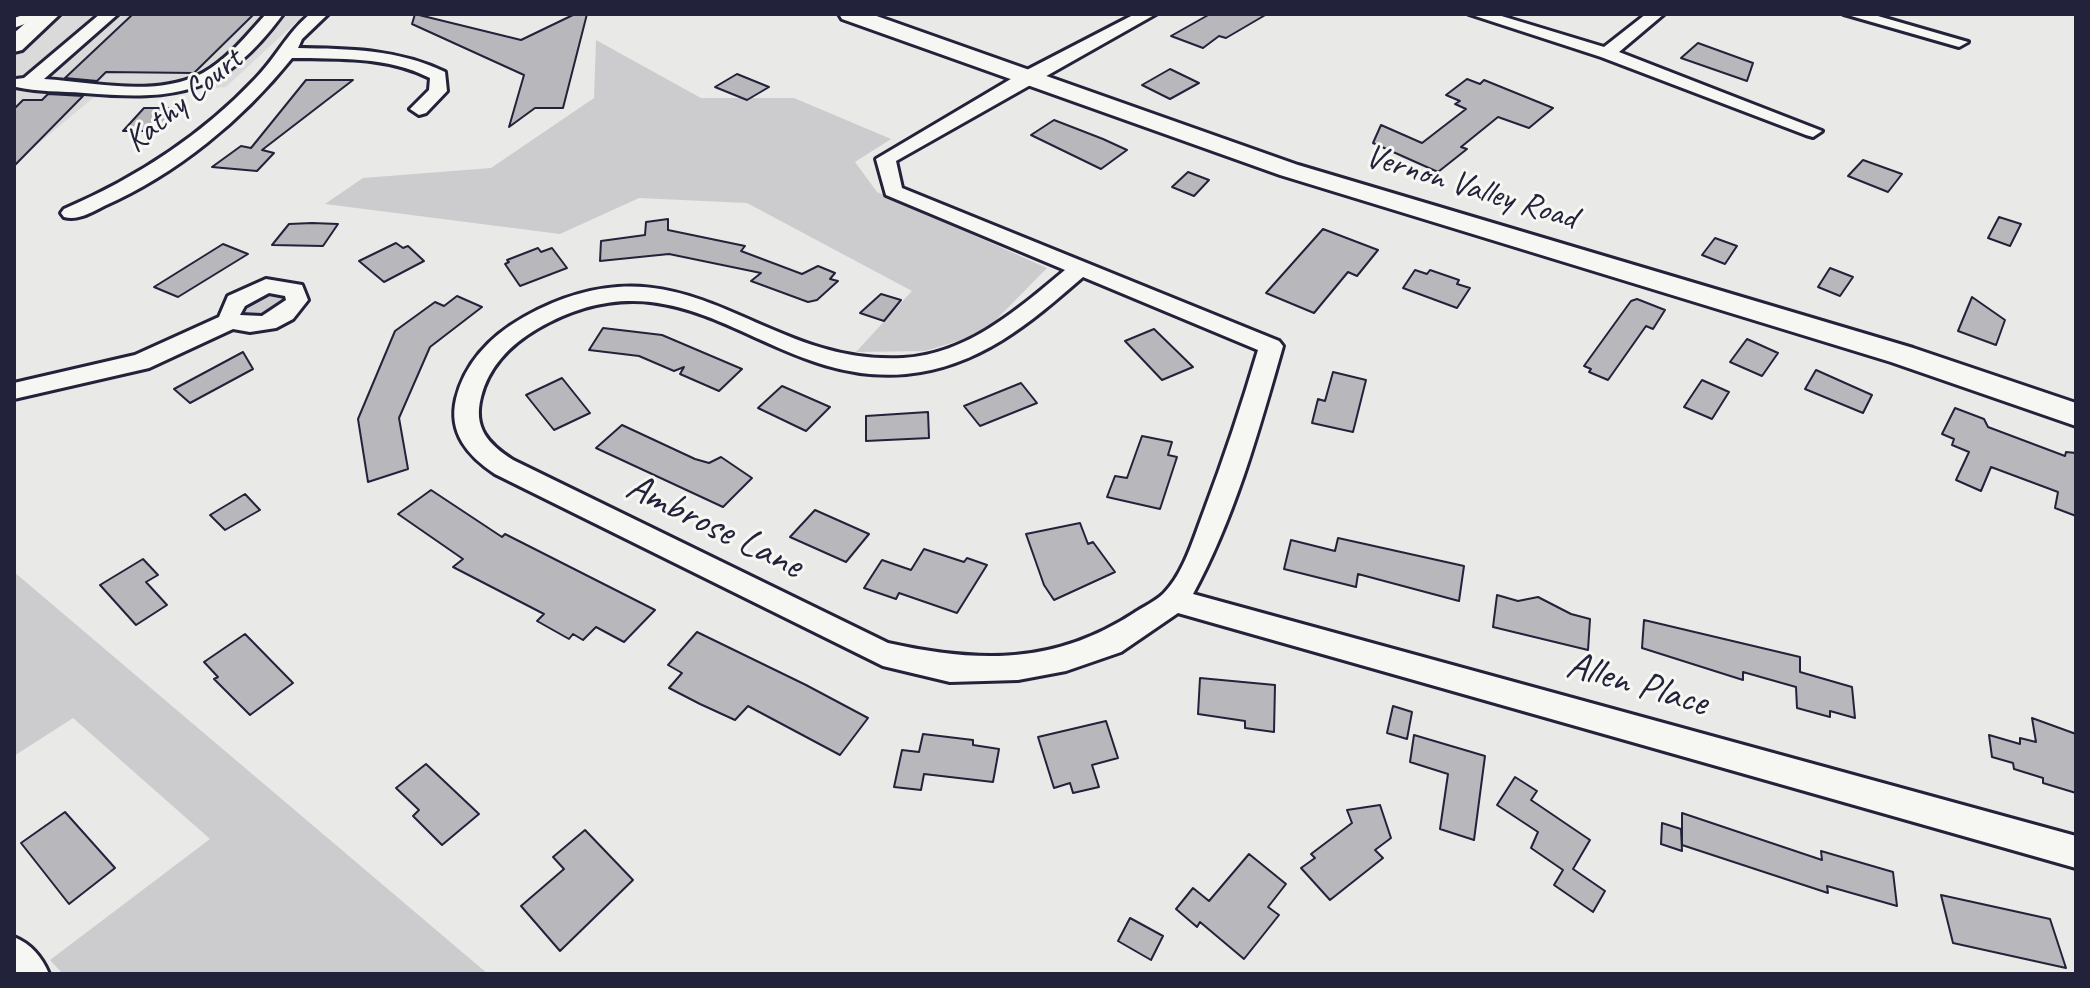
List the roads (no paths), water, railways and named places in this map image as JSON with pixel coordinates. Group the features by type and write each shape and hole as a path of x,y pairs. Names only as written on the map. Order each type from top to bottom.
{"main road":[{"path":"14,45 49,14"},
{"name":"Vernon Valley Road","path":"850,14 1289,170 1902,355 2076,415"}],"street":[{"path":"14,23 43,14"},
{"path":"21,83 110,14"},
{"path":"21,83 145,89 188,86 207,78 225,64 275,14"},
{"name":"Kathy Court","path":"71,213 115,196 171,160 224,118 287,53 293,38 320,14"},
{"path":"1027,77 1148,14"},
{"path":"1477,14 1607,53 1813,131"},
{"path":"1607,53 1656,14"},
{"path":"1852,14 1959,42"},
{"path":"287,53 374,56 423,66 439,76 438,91 419,109"},
{"name":"Ambrose Lane","path":"1027,77 886,159 893,191 1271,346 1250,420 1202,553 1175,601 1111,643 1066,659 1018,667 950,669 883,654 504,467 482,453 467,435 467,405 474,376 493,349 523,327 558,309 600,297 641,292 687,301 814,352 862,365 904,366 946,359 978,348 1010,329 1079,269"},
{"path":"14,391 141,362 232,320"},
{"name":"Allen Place","path":"1175,601 2076,852"},
{"path":"14,954 31,974"}]}
